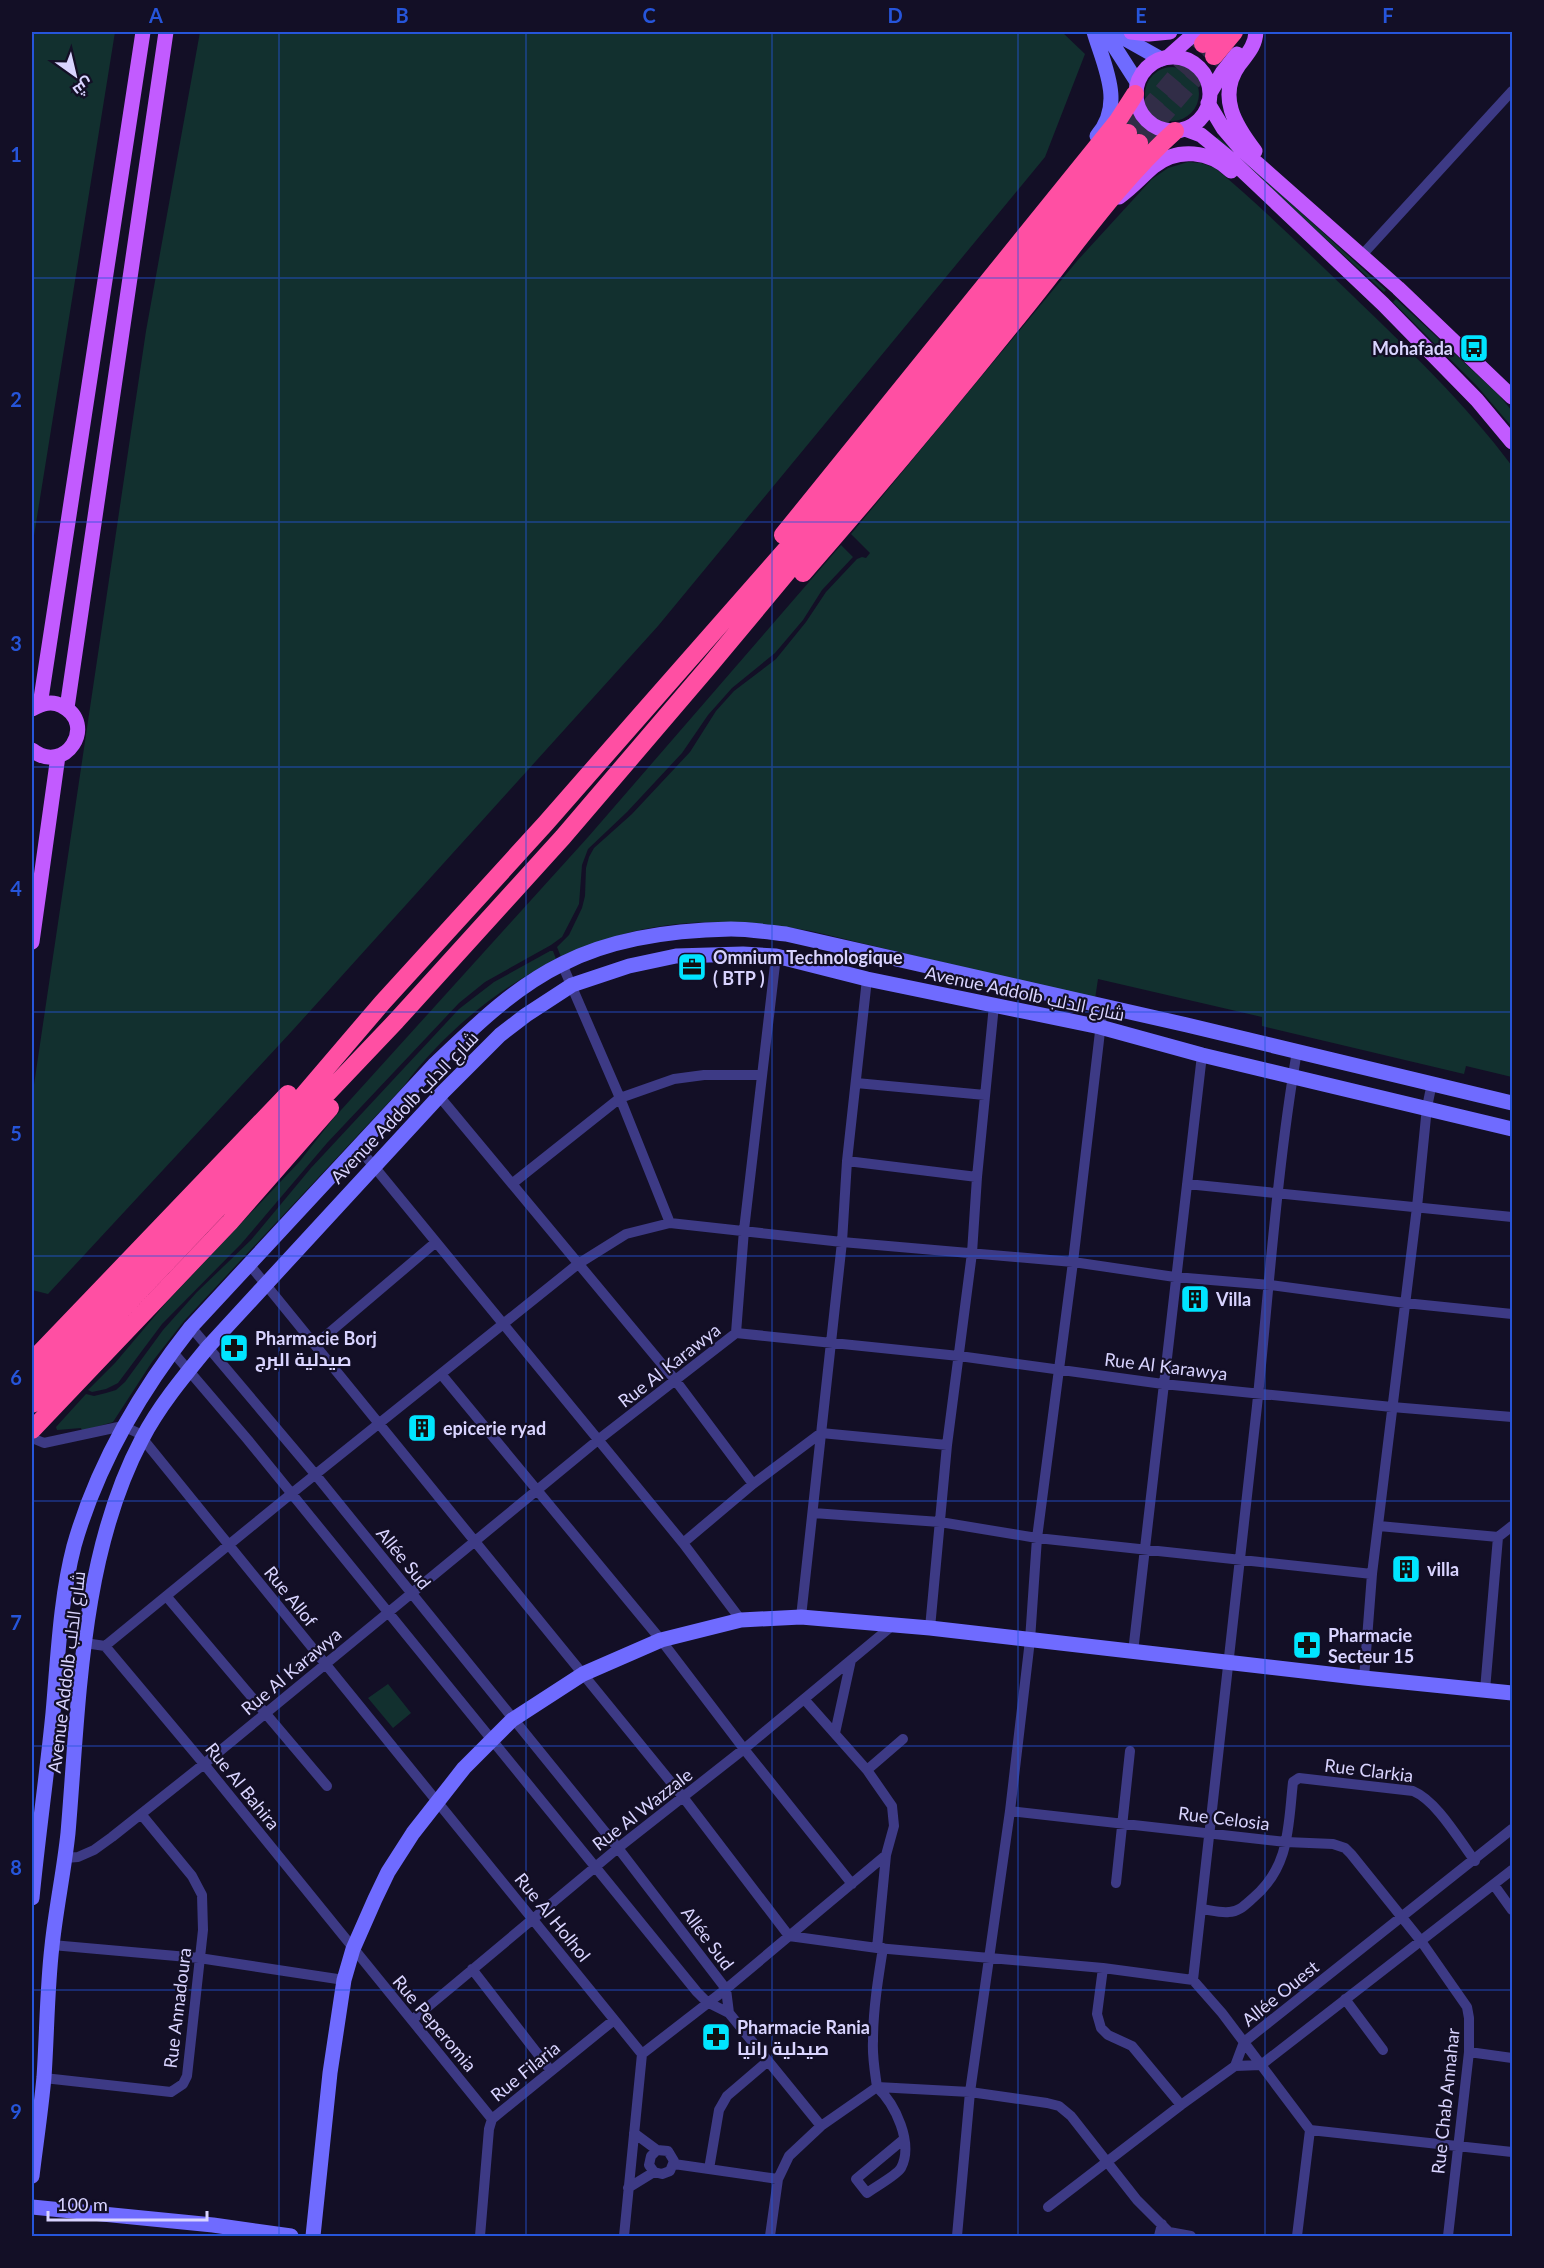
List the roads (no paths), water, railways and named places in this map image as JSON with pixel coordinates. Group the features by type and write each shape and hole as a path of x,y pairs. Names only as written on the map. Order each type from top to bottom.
{"highway":[{"path":"1207,41 1234,32"},
{"path":"695,651 735,594 1124,114 1136,88"},
{"path":"710,665 766,613 840,531 979,366 1111,201 1157,147 1180,130"},
{"path":"32,1384 180,1230 294,1106 382,1003 546,823 819,512 1133,138 967,356 710,665 563,837 396,1021 32,1404"},
{"path":"32,1361 347,1032 382,1003"},
{"path":"32,1430 230,1222 375,1057 396,1021"}],"main road":[{"path":"36,707 143,32"},
{"path":"67,708 166,32"},
{"path":"1131,32 1149,34 1170,32"},
{"path":"1180,130 1200,119 1229,63 1257,32"},
{"path":"1257,32 1254,45 1233,76 1228,96 1229,108 1238,130 1258,155 1262,179"},
{"path":"1207,41 1149,66 1136,88 1137,104 1147,121 1165,130 1196,132 1262,179 1362,255 1489,372 1512,397"},
{"path":"1164,58 1186,59 1194,63 1206,76 1209,98 1219,122 1262,179 1477,400 1512,442"},
{"path":"1111,201 1130,190 1155,166 1180,154 1209,156 1225,165 1242,180 1262,179"},
{"path":"32,755 58,756 72,747 78,732 73,715 67,708 49,702 36,707"},
{"path":"32,942 58,756"}],"street":[{"path":"1080,168 1090,145 1106,123 1111,104 1111,81 1094,32"},
{"path":"1105,32 1136,88"},
{"path":"1113,32 1164,58"},
{"path":"1362,255 1512,91"},
{"name":"Avenue Addolb شارع الدلب","path":"32,1898 34,1851 46,1778 62,1623 74,1548 95,1488 123,1426 172,1351 191,1328 434,1065 476,1025 516,993 562,964 593,951 671,933 732,929 801,937 1512,1103"},
{"name":"Avenue Addolb شارع الدلب","path":"32,2176 44,2078 52,1945 65,1858 85,1643 93,1585 109,1520 142,1438 189,1370 266,1282 439,1096 500,1035 526,1015 572,986 629,966 676,956 743,954 776,956 867,979 1100,1027 1202,1055 1512,1129"},
{"path":"736,1333 744,1230 776,956"},
{"path":"562,964 620,1098 670,1223"},
{"path":"801,1617 842,1242 847,1161 867,979"},
{"path":"930,1628 947,1445 972,1253 994,1005"},
{"path":"957,2236 970,2092 1010,1811 1030,1640 1037,1538 1103,1006"},
{"path":"1193,1980 1208,1833 1230,1662 1279,1195 1297,1051"},
{"path":"1133,1652 1202,1055"},
{"path":"513,1183 620,1098 674,1079 704,1075 761,1075"},
{"path":"856,1083 985,1095"},
{"path":"1364,1678 1372,1574 1406,1303 1427,1107 1432,1083"},
{"path":"439,1096 676,1380 753,1484"},
{"path":"358,1148 683,1543 741,1620"},
{"path":"847,1161 977,1177"},
{"path":"1187,1184 1512,1217"},
{"path":"85,1643 105,1646 315,1474 578,1264 626,1234 670,1223 842,1242 1073,1262 1175,1277 1270,1285 1512,1314"},
{"path":"316,1344 436,1242"},
{"path":"249,1264 266,1282 683,1797 789,1936 880,1948 1103,1968 1193,1980 1244,2042 1310,2130 1297,2236"},
{"name":"Allée Sud","path":"191,1328 315,1474 618,1848 726,1989 729,2013"},
{"name":"Rue Al Karawya","path":"65,1858 78,1857 94,1850 141,1814 598,1440 736,1333 959,1356 1163,1384 1512,1417"},
{"path":"172,1351 697,1992 707,2002 729,2013 821,2126"},
{"path":"441,1374 661,1640 744,1749 852,1884"},
{"path":"32,1438 44,1443 123,1426"},
{"name":"Rue Allof","path":"123,1426 132,1429 142,1438 437,1802"},
{"path":"683,1543 753,1484 821,1433 947,1445"},
{"path":"813,1513 940,1522 1037,1538 1372,1574"},
{"path":"1379,1526 1498,1537 1512,1526"},
{"path":"1485,1690 1498,1537"},
{"path":"167,1597 327,1786"},
{"path":"313,2236 330,2073 344,1980 352,1949 388,1872 413,1833 437,1802 464,1768 491,1740 512,1720 583,1674 661,1640 741,1620 801,1617 930,1628 1512,1693"},
{"name":"Rue Al Wazzale","path":"412,2020 618,1848 744,1749 893,1625"},
{"name":"Rue Al Bahira","path":"105,1646 204,1764 352,1949"},
{"path":"835,1733 851,1660"},
{"path":"804,1699 867,1770 886,1796 894,1814 894,1826 886,1855 873,2041 877,2087 886,2096 894,2110 904,2139 904,2155 900,2169 867,2193 856,2179 904,2139"},
{"path":"867,1770 903,1739"},
{"path":"1116,1883 1130,1751"},
{"name":"Rue Clarkia","path":"1286,1842 1293,1782 1299,1778 1413,1791 1421,1794 1432,1804 1475,1861"},
{"name":"Rue Al Holhol","path":"437,1802 642,2054"},
{"name":"Rue Celosia","path":"1010,1811 1286,1842 1333,1844 1345,1848 1402,1917"},
{"name":"Rue Annadoura","path":"44,2078 171,2092 183,2084 187,2076 203,1930 202,1895 192,1876 141,1814"},
{"name":"Allée Ouest","path":"1235,2066 1244,2042 1475,1861 1512,1829"},
{"path":"1201,1908 1228,1912 1241,1908 1263,1890 1277,1871 1286,1842"},
{"path":"624,2236 642,2054 726,1989 886,1855"},
{"path":"1048,2207 1180,2105 1235,2066 1261,2065 1512,1870"},
{"path":"1494,1885 1512,1910"},
{"name":"Rue Chab Annahar","path":"1402,1917 1467,2007 1469,2018 1468,2052 1448,2236"},
{"path":"52,1945 199,1958 344,1980"},
{"name":"Rue Peperomia","path":"352,1949 492,2118"},
{"path":"1103,1968 1097,2014 1101,2028 1108,2035 1132,2046 1180,2105"},
{"path":"472,1969 551,2071"},
{"path":"1345,2000 1383,2050"},
{"name":"Rue Filaria","path":"480,2236 489,2129 492,2118 614,2020"},
{"path":"1468,2052 1512,2058"},
{"path":"709,2169 722,2103 768,2061"},
{"path":"770,2236 778,2179 789,2156 821,2126 877,2087 970,2092 1059,2106 1071,2116 1137,2200 1169,2232 1191,2236"},
{"path":"1310,2130 1512,2152"},
{"path":"634,2133 657,2150 665,2150 671,2154 674,2164"},
{"path":"654,2172 649,2160 657,2150"},
{"path":"628,2187 654,2172 666,2173 674,2164"},
{"path":"674,2164 778,2179"},
{"path":"32,2207 213,2231 291,2236"},
{"path":"1159,2236 1162,2224"}],"tunnel":[{"path":"1128,133 1203,44"},
{"path":"1139,143 1214,56"}],"place":[{"name":"Mohafada","path":"1474,348"},
{"name":"Omnium Technologique ( BTP )","path":"692,967"},
{"name":"Villa","path":"1195,1299"},
{"name":"Pharmacie Borj صيدلية البرج","path":"234,1348"},
{"name":"epicerie ryad","path":"422,1428"},
{"name":"villa","path":"1406,1569"},
{"name":"Pharmacie Secteur 15","path":"1307,1645"},
{"name":"Pharmacie Rania صيدلية رانيا","path":"716,2037"}]}
